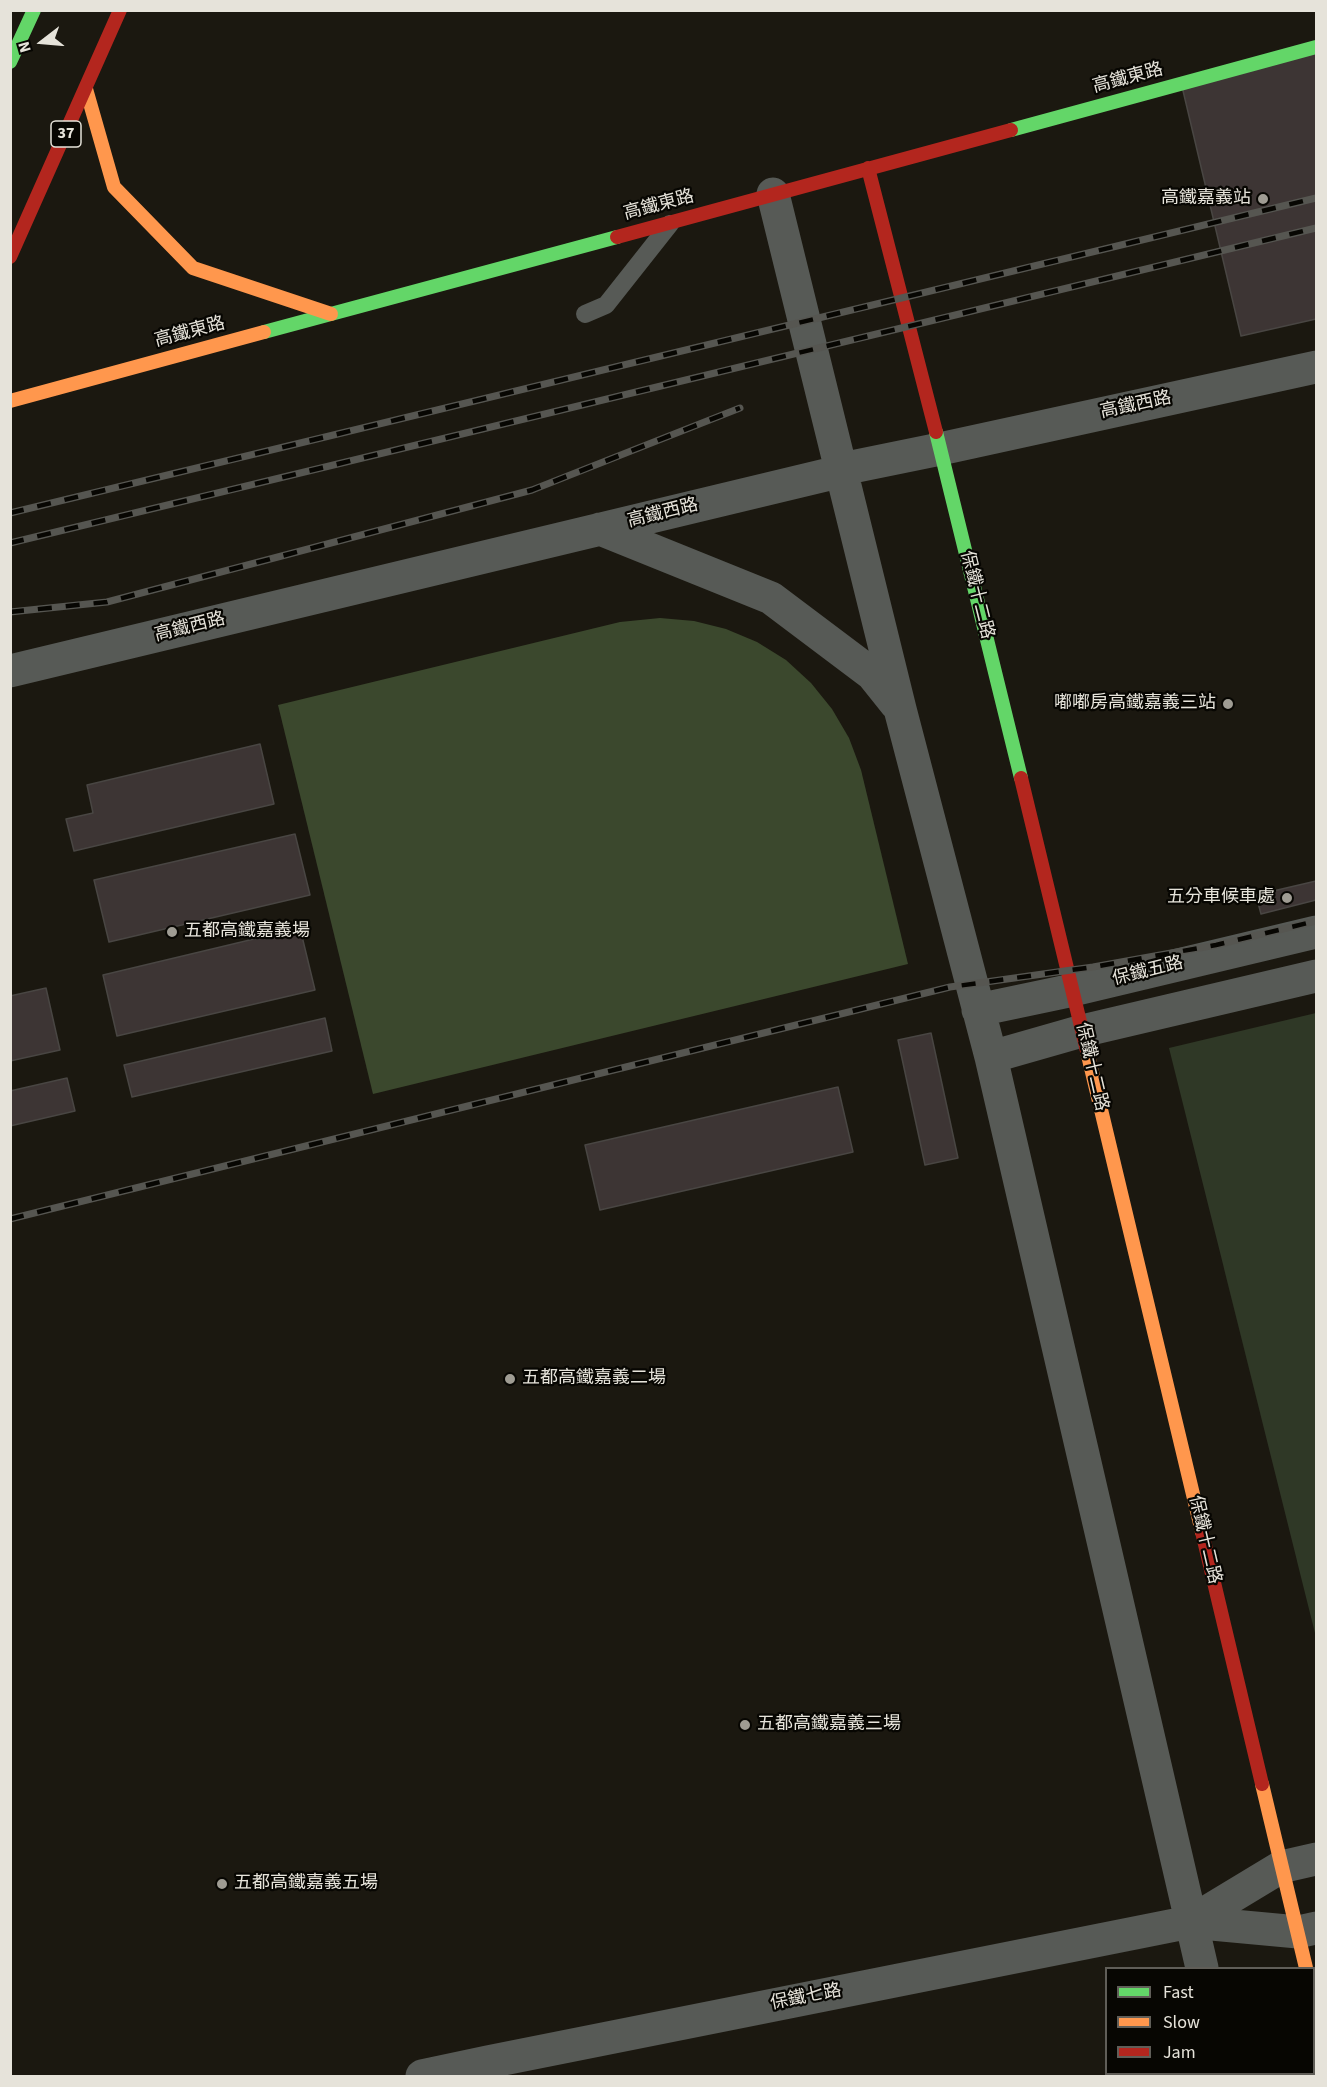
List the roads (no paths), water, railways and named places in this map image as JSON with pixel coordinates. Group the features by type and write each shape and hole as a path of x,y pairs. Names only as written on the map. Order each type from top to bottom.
{"street":[{"path":"10,62 34,10"},
{"name":"37","path":"10,257 120,10"},
{"name":"高鐵東路","path":"10,400 1317,47"},
{"path":"86,89 114,187 193,267 332,314"},
{"name":"保鐵十二路","path":"868,168 940,449 1073,990 1281,1867 1307,1930 1306,1967"},
{"path":"773,194 900,709 991,1057 1202,1967"},
{"name":"高鐵西路","path":"10,671 600,530 834,473 842,469 1317,367"},
{"path":"600,530 771,598 872,674 900,709"},
{"name":"保鐵五路","path":"978,1010 1073,990 1317,932"},
{"path":"991,1057 1082,1031 1317,976"},
{"name":"保鐵七路","path":"1190,1922 1281,1867 1317,1859"},
{"name":"保鐵七路","path":"423,2076 490,2069 1190,1922 1307,1930"}],"lane":[{"path":"585,314 606,305 673,221"}],"railway":[{"path":"10,513 1316,198"},
{"path":"10,543 1316,228"},
{"path":"10,612 107,602 532,490 740,408"},
{"path":"10,1219 950,987 1093,967 1216,945 1316,921"}],"place":[{"name":"高鐵嘉義站","path":"1263,199"},
{"name":"嘟嘟房高鐵嘉義三站","path":"1228,704"},
{"name":"五分車候車處","path":"1287,898"},
{"name":"五都高鐵嘉義場","path":"172,932"},
{"name":"五都高鐵嘉義二場","path":"510,1379"},
{"name":"五都高鐵嘉義三場","path":"745,1725"},
{"name":"五都高鐵嘉義五場","path":"222,1884"}]}
